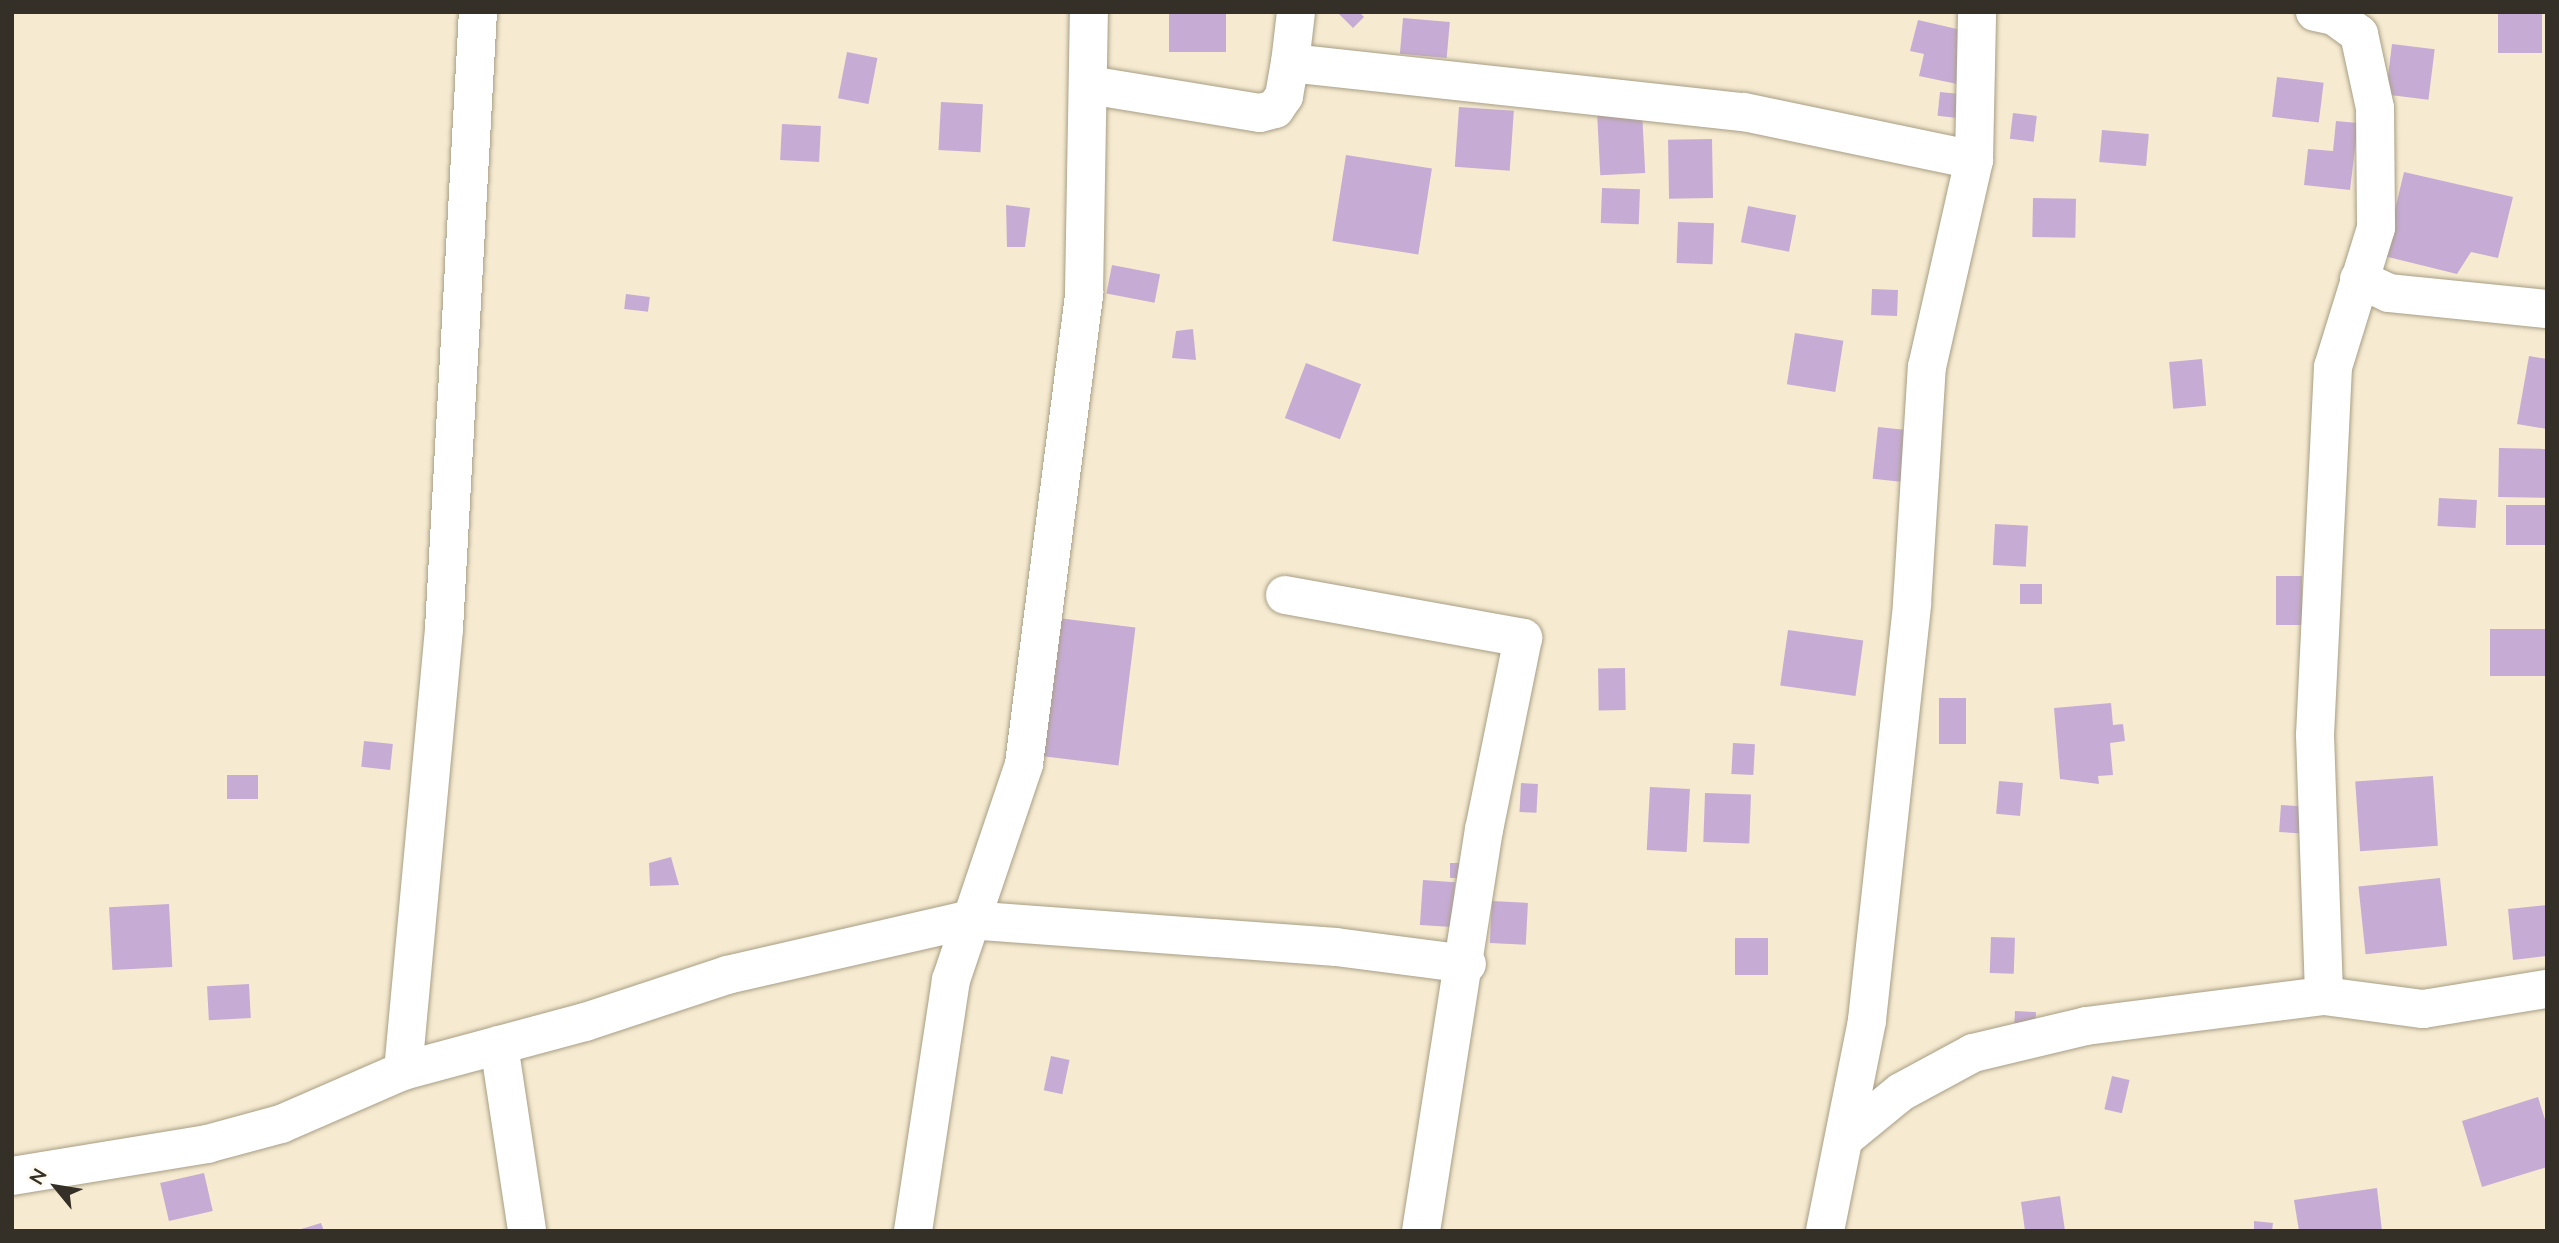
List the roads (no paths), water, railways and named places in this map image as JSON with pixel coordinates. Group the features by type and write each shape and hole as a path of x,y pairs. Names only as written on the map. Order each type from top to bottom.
{"street":[{"path":"403,1071 444,629 478,12"},
{"path":"912,1231 951,979 968,920 1024,764 1084,293 1089,12"},
{"path":"1089,85 1260,113 1276,109 1284,96 1296,12"},
{"path":"1825,1231 1846,1137 1867,1020 1910,617 1927,367 1974,160 1977,12"},
{"path":"2315,12 2334,16 2359,34 2375,108 2376,228 2333,367 2315,735 2324,996"},
{"path":"1290,63 1745,112 1974,160"},
{"path":"2359,279 2389,293 2547,310"},
{"path":"1285,595 1523,638 1484,829 1467,964 1421,1231"},
{"path":"12,1176 257,1131 403,1071 499,1045 794,956 968,920 1336,947 1467,964"},
{"path":"1846,1137 1901,1091 1973,1053 2085,1026 2324,996 2423,1009 2547,989"},
{"path":"499,1045 527,1231"}]}
